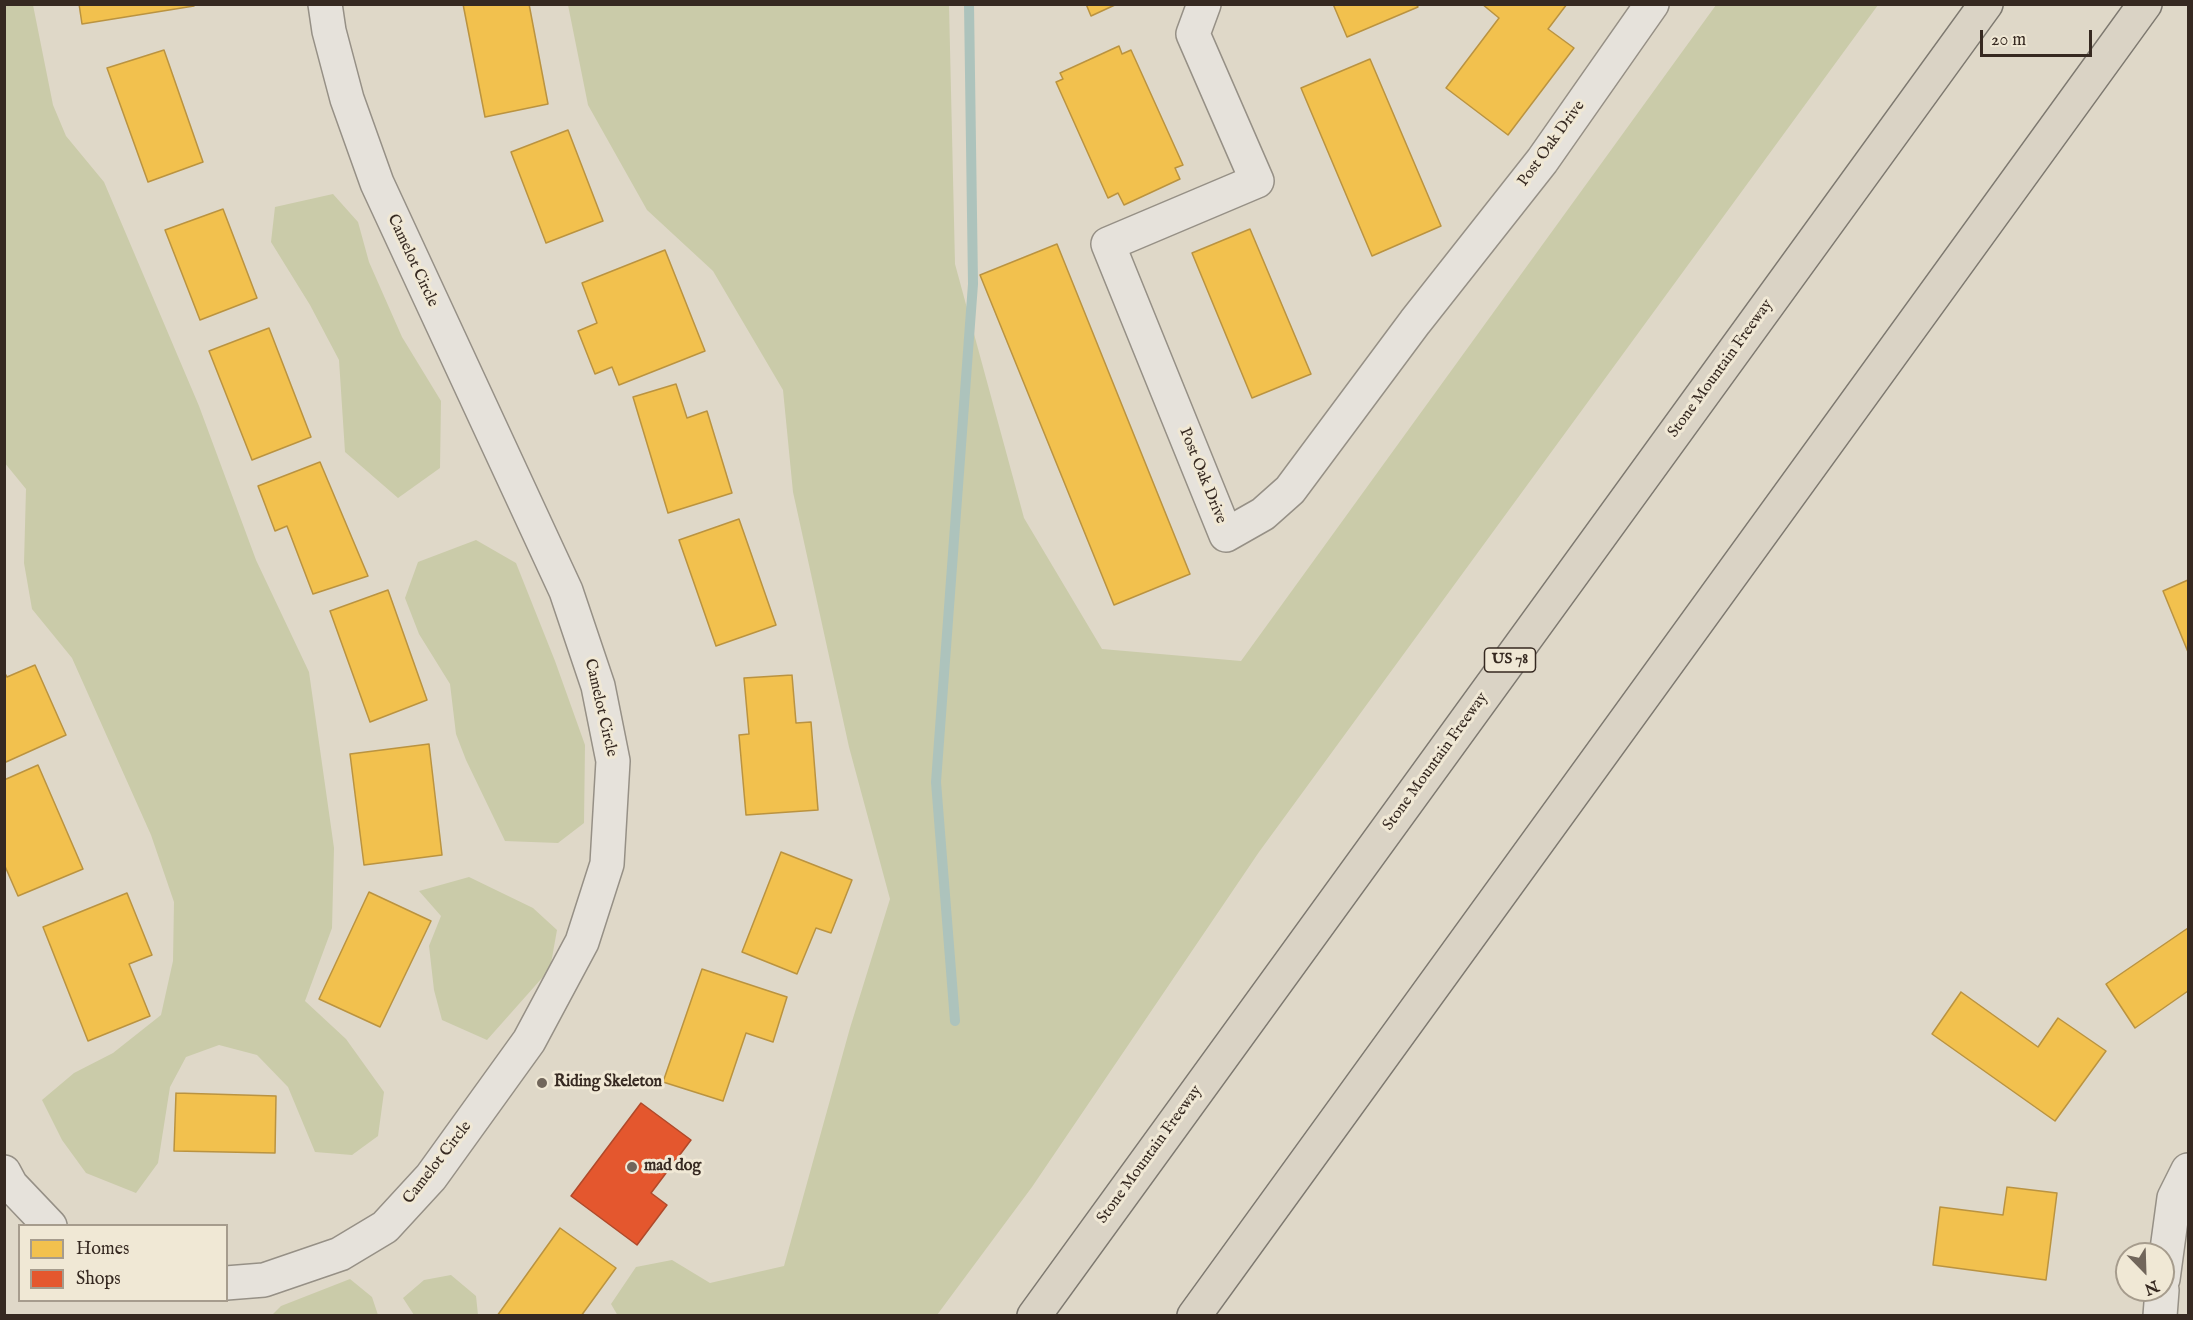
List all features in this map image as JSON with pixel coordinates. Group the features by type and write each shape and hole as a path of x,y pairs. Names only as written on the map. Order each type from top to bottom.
{"highway":[{"name":"Stone Mountain Freeway","path":"1034,1316 1986,4"},
{"path":"1194,1316 2145,4"}],"street":[{"name":"Camelot Circle","path":"228,1283 264,1280 339,1254 385,1227 431,1177 529,1041 582,942 607,864 613,761 591,662 566,591 377,183 347,99 329,31 325,4"},
{"name":"Post Oak Drive","path":"1204,4 1193,34 1257,181 1108,244 1226,535 1263,514 1290,490 1415,322 1542,161 1652,4"},
{"path":"2168,1242 2174,1198 2188,1170"},
{"path":"4,1172 11,1185 48,1224"}],"green space":[{"path":"4,5 33,5 53,105 66,136 104,182 199,406 256,560 309,672 334,848 332,928 305,1001 346,1039 384,1092 378,1136 352,1155 315,1152 288,1087 257,1055 219,1045 186,1057 170,1087 158,1163 136,1193 86,1173 62,1140 42,1100 74,1073 113,1053 161,1015 173,961 174,902 151,835 72,658 32,609 24,563 26,489 4,462"},
{"path":"568,5 949,5 955,264 1024,518 1102,649 1241,661 1716,5 1878,5 1259,852 1032,1187 937,1315 618,1316 611,1304 636,1267 672,1260 710,1283 784,1266 850,1028 890,899 849,747 793,492 783,390 713,271 647,210 588,105"},
{"path":"333,194 358,222 369,262 402,337 441,401 440,468 398,498 345,452 339,360 310,305 271,242 275,207"},
{"path":"476,540 516,563 585,745 584,823 558,843 505,841 456,734 450,684 419,634 405,598 418,562"},
{"path":"469,877 533,908 557,930 550,969 487,1040 442,1020 434,990 429,946 441,916 419,891"},
{"path":"451,1275 476,1296 478,1315 414,1315 403,1298 424,1280"},
{"path":"350,1279 372,1297 378,1315 272,1315 281,1306"}],"building: Homes":[{"path":"79,4 194,4 194,6 82,24"},
{"path":"463,4 529,4 548,104 485,117"},
{"path":"1086,4 1117,4 1091,16"},
{"path":"1333,4 1416,4 1418,7 1347,37"},
{"path":"1482,4 1567,4 1548,29 1574,48 1508,135 1446,88 1499,18"},
{"path":"1119,46 1122,54 1131,50 1183,165 1175,168 1180,179 1124,205 1118,193 1108,198 1056,82 1063,79 1060,73"},
{"path":"164,50 203,162 148,182 107,68"},
{"path":"1370,59 1441,226 1372,256 1301,88"},
{"path":"568,130 603,221 546,243 511,152"},
{"path":"223,209 257,298 200,320 165,230"},
{"path":"1250,229 1311,374 1252,398 1192,253"},
{"path":"1057,244 1190,574 1114,605 980,275"},
{"path":"665,250 705,351 619,385 612,367 595,374 578,331 597,323 582,283"},
{"path":"269,328 311,437 252,460 209,351"},
{"path":"676,384 687,418 707,411 732,493 668,513 633,397"},
{"path":"320,462 368,576 313,594 287,526 275,531 258,486"},
{"path":"739,519 776,625 716,646 679,540"},
{"path":"2188,580 2188,652 2163,591"},
{"path":"388,590 427,700 370,722 330,611"},
{"path":"35,665 66,735 6,762 4,758 4,672 7,677"},
{"path":"792,675 796,723 811,722 818,810 746,815 739,735 749,734 744,678"},
{"path":"429,744 442,855 364,865 350,754"},
{"path":"38,765 83,869 18,896 4,864 4,780"},
{"path":"781,852 852,880 831,933 816,928 797,974 742,952"},
{"path":"369,892 431,921 380,1027 319,999"},
{"path":"127,893 152,955 129,964 150,1016 88,1041 43,927"},
{"path":"2188,928 2188,991 2135,1028 2106,984"},
{"path":"702,969 787,997 773,1042 746,1033 723,1101 663,1082"},
{"path":"1961,992 2038,1047 2058,1018 2106,1051 2055,1121 1932,1034"},
{"path":"176,1093 276,1096 275,1153 174,1151"},
{"path":"2007,1187 2057,1193 2046,1280 1933,1265 1940,1207 2003,1215"},
{"path":"560,1228 616,1268 581,1316 497,1316"}],"building: Shops":[{"name":"mad dog","path":"641,1103 691,1140 651,1193 667,1205 637,1245 571,1196"}],"waterway":[{"path":"955,1021 936,782 973,284 969,4"}],"place":[{"name":"Riding Skeleton","path":"542,1083"},
{"name":"mad dog","path":"632,1167"}]}
